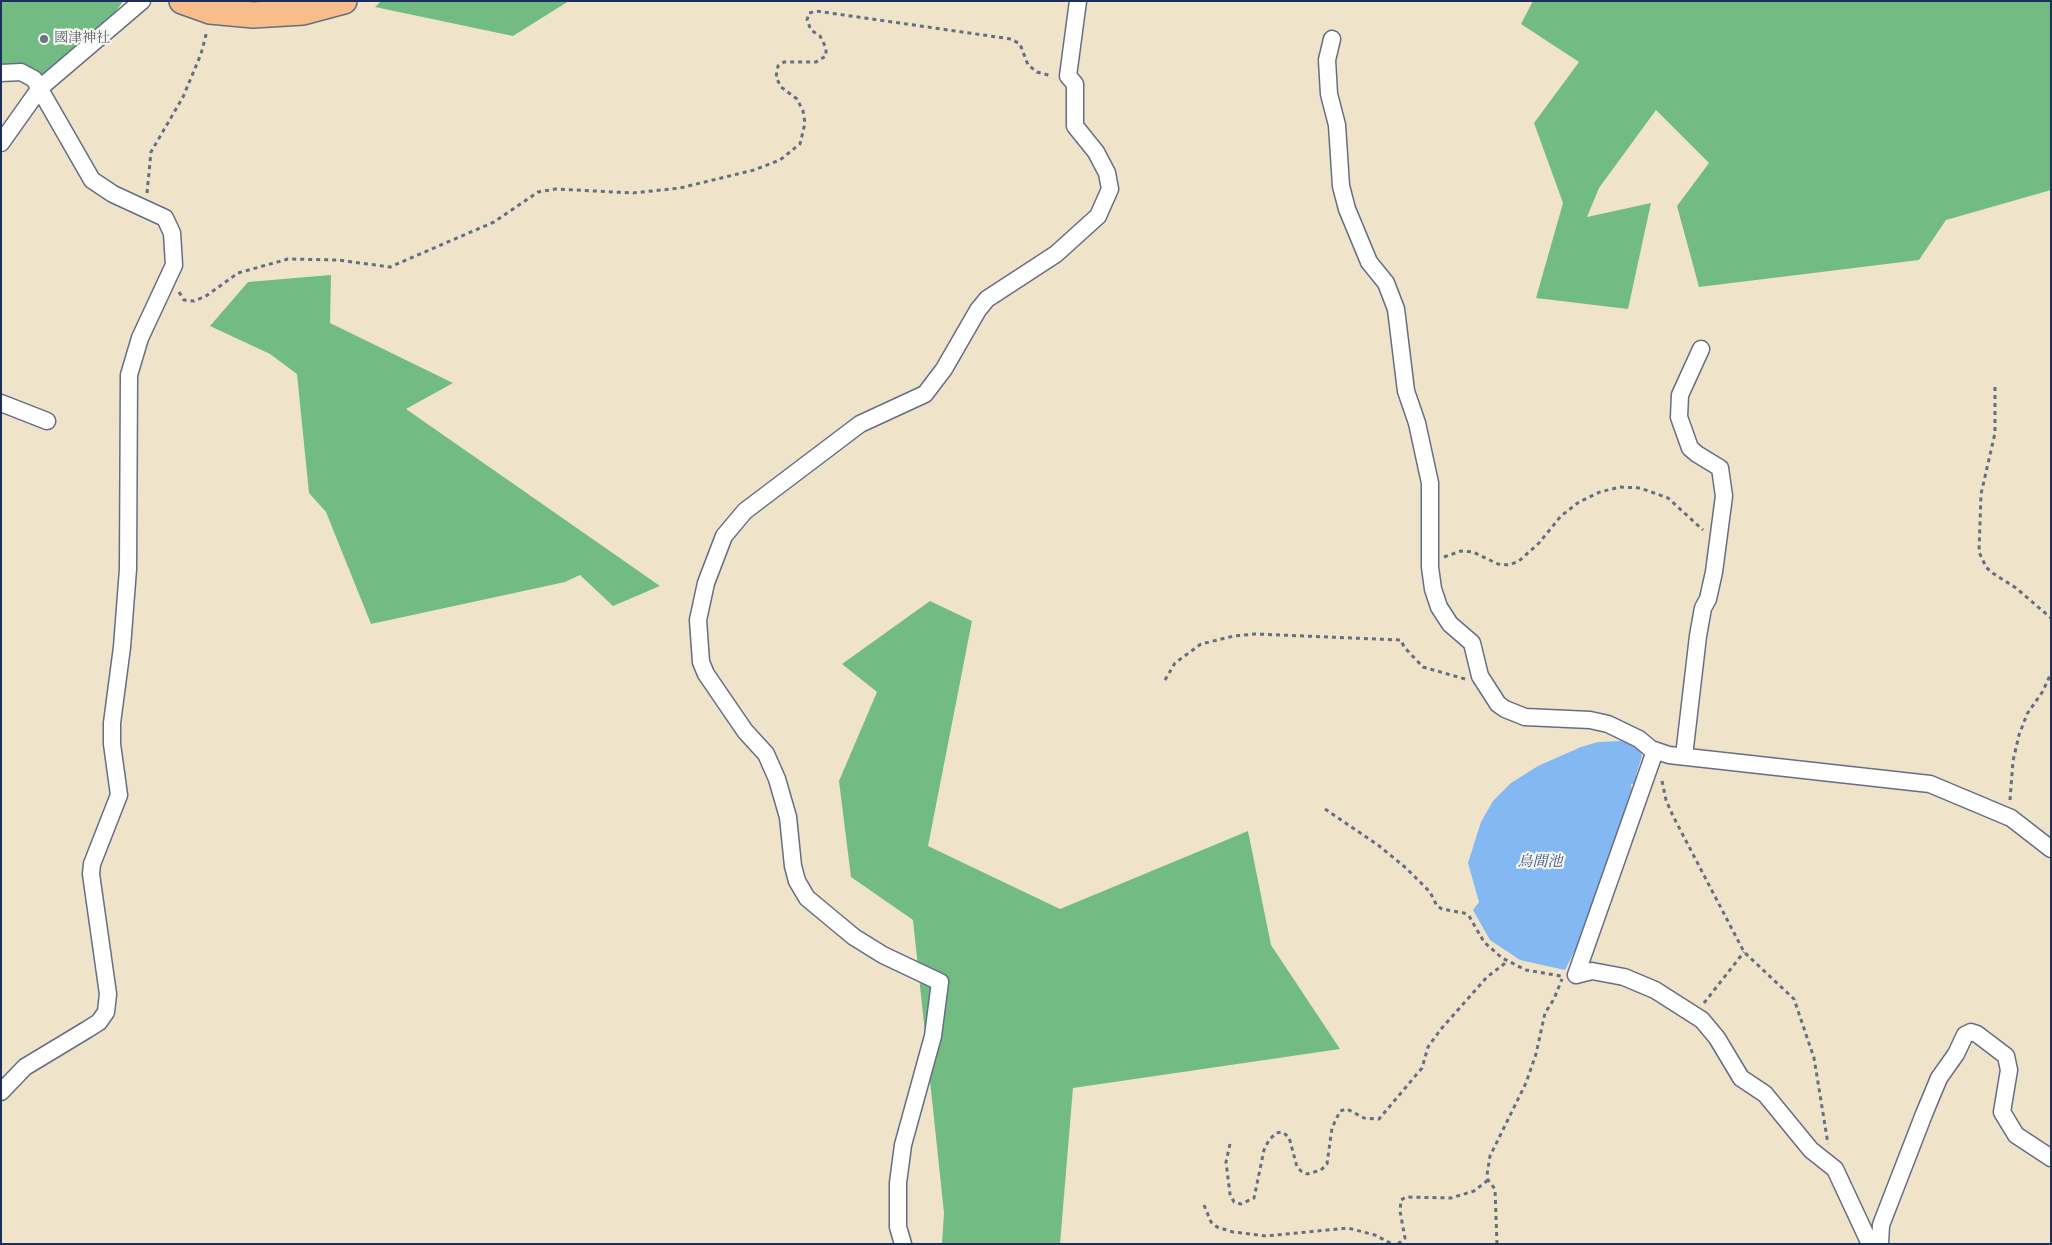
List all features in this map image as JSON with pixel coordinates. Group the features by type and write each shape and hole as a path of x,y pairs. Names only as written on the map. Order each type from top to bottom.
{"main road":[{"path":"182,1 210,11 229,14 279,14 318,9 344,1"}],"street":[{"path":"1,143 40,88 142,1"},
{"path":"902,1244 898,1228 898,1183 903,1145 932,1036 940,982 883,955 854,937 807,898 797,881 793,866 788,816 777,779 766,754 745,731 706,674 701,662 698,620 706,583 724,536 745,511 860,424 925,394 944,369 978,310 987,299 1056,254 1098,216 1110,189 1107,174 1096,152 1076,126 1075,84 1068,76 1078,1"},
{"path":"1332,39 1327,60 1329,94 1337,126 1341,186 1347,210 1369,262 1386,283 1396,309 1406,391 1417,423 1430,482 1430,567 1433,589 1440,607 1450,624 1472,643 1480,676 1498,704 1515,714 1547,719 1599,721 1625,732 1658,752 1930,784 2011,818 2051,849"},
{"path":"1,73 21,72 34,79 92,180 113,194 160,214 169,224 174,250 172,272 140,338 129,376 128,569 122,647 112,723 112,744 119,795 92,864 91,874 108,994 106,1012 98,1022 88,1029 25,1067 1,1092"},
{"path":"1684,756 1698,636 1717,552 1724,496 1723,478 1720,468 1690,448 1684,432 1678,404 1701,349"},
{"path":"1,403 47,421"},
{"path":"1569,975 1658,752"},
{"path":"1569,975 1592,971 1624,978 1655,990 1695,1014 1717,1038 1741,1078 1765,1094 1811,1150 1835,1169 1870,1244"},
{"path":"1880,1244 1881,1225 1924,1114 1939,1078 1956,1054 1965,1035 1971,1032 1977,1034 2006,1056 2009,1070 2002,1112 2016,1135 2051,1158"}],"path":[{"path":"143,208 151,152 177,110 202,54 210,11"},
{"path":"172,272 178,290 184,300 194,301 206,296 238,273 288,259 338,260 390,267 494,222 538,192 556,189 634,193 680,188 754,170 780,160 800,144 805,123 803,111 797,99 781,87 776,77 778,66 784,62 816,62 826,56 826,48 820,36 811,30 806,20 809,13 816,11 1011,40 1020,44 1028,65 1037,72 1059,78 1068,76"},
{"path":"1995,387 1995,433 1982,494 1979,552 1986,567 1991,572 2016,588 2051,618"},
{"path":"1430,567 1443,558 1461,551 1473,552 1498,564 1509,565 1519,561 1539,543 1561,516 1579,502 1609,489 1630,487 1658,493 1668,498 1702,529 1717,552"},
{"path":"1164,680 1168,672 1184,656 1210,641 1255,634 1307,635 1401,640 1404,647 1423,667 1472,682 1488,690"},
{"path":"2011,818 2010,783 2019,735 2027,714 2043,691 2051,673"},
{"path":"1658,752 1666,800 1744,952 1794,999 1814,1058 1827,1140 1835,1169"},
{"path":"1325,809 1378,845 1402,864 1430,892 1437,906 1469,916 1490,949 1526,970 1569,975 1545,1013 1526,1083 1490,1156 1488,1180 1495,1189 1496,1244"},
{"path":"1695,1014 1744,952"},
{"path":"1230,1144 1226,1162 1230,1194 1234,1202 1241,1204 1254,1198 1264,1150 1269,1140 1276,1134 1282,1132 1289,1137 1297,1168 1307,1174 1320,1170 1327,1164 1332,1128 1340,1111 1347,1109 1364,1118 1379,1119 1422,1068 1428,1047 1441,1029 1487,977 1508,961"},
{"path":"1398,1244 1405,1238 1400,1211 1401,1200 1406,1197 1451,1198 1474,1191 1488,1180"},
{"path":"1204,1205 1211,1222 1217,1227 1233,1232 1266,1236 1348,1228 1375,1234 1392,1244"}],"green space":[{"name":"國津神社","path":"1,1 123,1 113,16 44,76 24,64 1,65"},
{"path":"381,1 569,1 513,36 375,7"},
{"path":"1533,1 2051,1 2051,190 1946,220 1919,260 1699,287 1677,206 1709,163 1656,110 1599,188 1587,217 1651,203 1628,309 1536,298 1563,203 1534,123 1579,62 1521,24"},
{"path":"331,275 330,323 453,383 406,409 660,586 613,606 580,575 565,582 371,624 326,512 309,493 297,374 270,354 210,326 248,282"},
{"path":"930,601 972,621 928,846 1060,909 1248,831 1271,945 1340,1049 1073,1088 1060,1244 942,1244 944,1213 913,920 851,877 839,781 877,692 842,664"}],"water":[{"name":"鳥間池","path":"1621,741 1631,743 1641,751 1642,756 1636,775 1636,784 1631,784 1633,797 1579,942 1565,970 1520,960 1490,940 1473,910 1479,902 1468,863 1481,822 1493,801 1511,783 1538,766 1581,747 1598,742"}],"place":[{"name":"國津神社","path":"44,39"}]}
